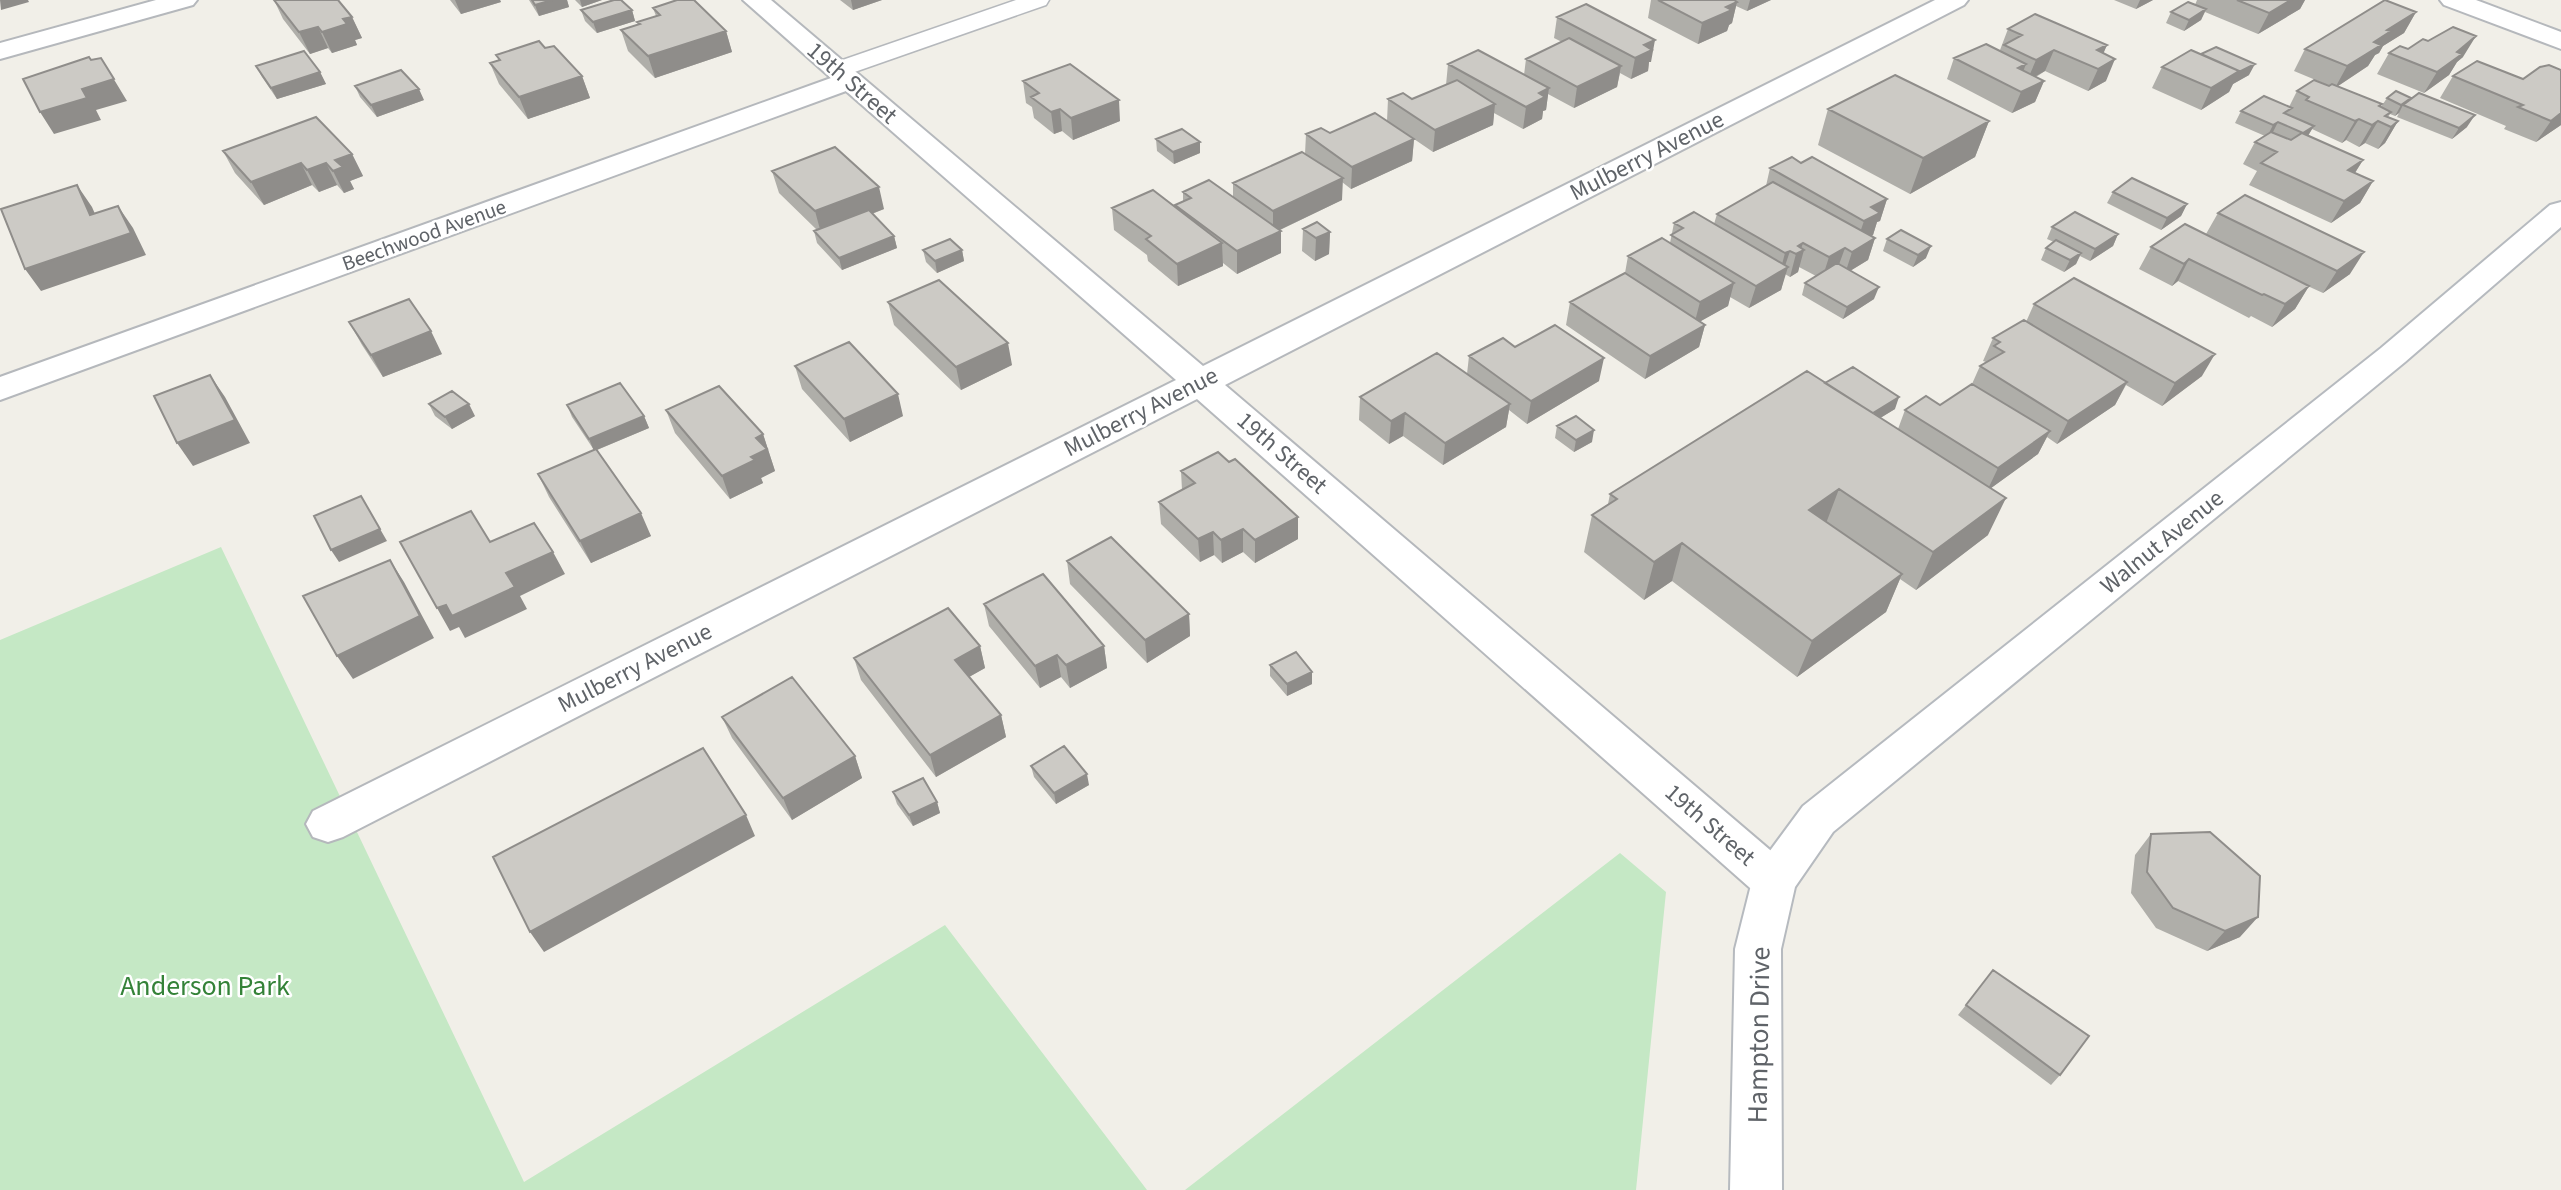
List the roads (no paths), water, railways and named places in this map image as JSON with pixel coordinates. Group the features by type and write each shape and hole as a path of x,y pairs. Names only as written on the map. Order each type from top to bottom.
{"street":[{"path":"0,51 184,0"},
{"name":"19th Street","path":"756,0 1774,881"},
{"name":"Mulberry Avenue","path":"328,824 1955,0"},
{"path":"2453,0 2561,41"},
{"name":"Beechwood Avenue","path":"0,389 843,75"},
{"name":"Walnut Avenue","path":"1774,881 1818,819 2393,355 2561,211"},
{"name":"Hampton Drive","path":"1756,1190 1758,949 1774,881"}],"lane":[{"name":"Beechwood Avenue","path":"843,75 1038,0"}],"park label":[{"name":"Anderson Park","path":"205,986"}]}
